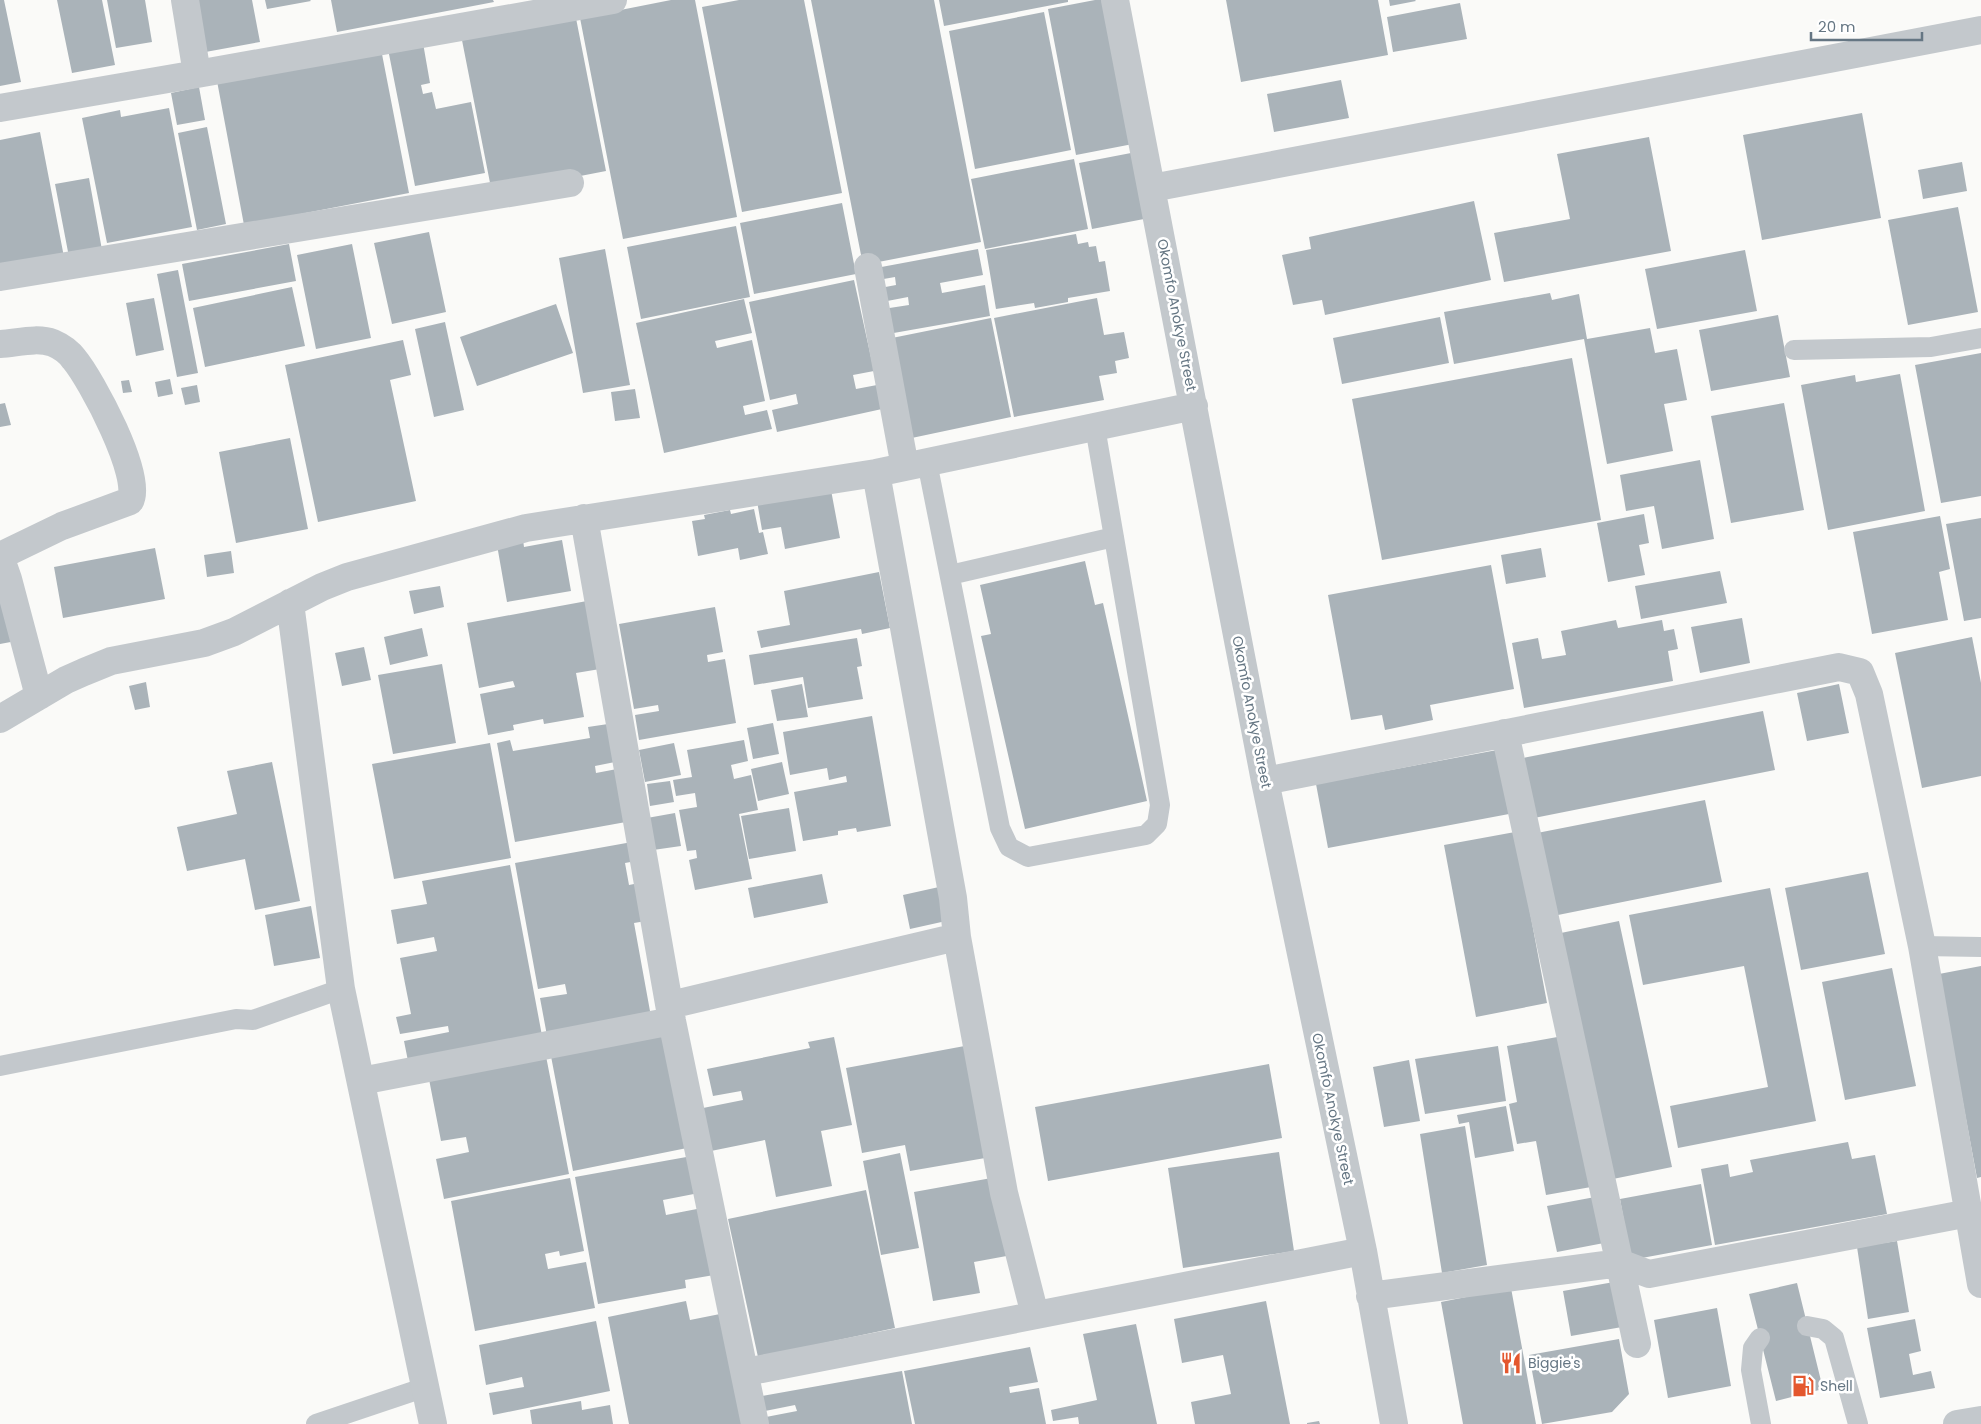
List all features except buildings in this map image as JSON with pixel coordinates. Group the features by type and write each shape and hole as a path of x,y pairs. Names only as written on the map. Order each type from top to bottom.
{"street":[{"path":"185,0 197,74"},
{"path":"0,108 613,0"},
{"name":"Okomfo Anokye Street","path":"1115,0 1265,781 1363,1251 1394,1424"},
{"path":"1152,188 1981,30"},
{"path":"0,277 570,183"},
{"path":"868,267 916,464"},
{"path":"0,344 40,340 53,344 74,358 87,377 117,434 124,454 132,494 130,501 62,526 0,556 39,696"},
{"path":"0,719 66,680 111,661 204,643 234,632 322,587 348,577 526,528 876,473 1194,406"},
{"path":"876,473 1004,1193 1035,1315"},
{"path":"584,518 671,1013 746,1372 755,1424"},
{"path":"290,603 342,989 433,1424"},
{"path":"1265,781 1839,667 1860,672 1870,694 1922,946 1981,1284"},
{"path":"1505,733 1637,1344"},
{"path":"361,1082 671,1013 957,937"},
{"path":"1370,1296 1620,1264 1649,1274 1968,1213"},
{"path":"746,1372 1363,1251"},
{"path":"1957,1424 1981,1420"}],"lane":[{"path":"1794,350 1931,347 1981,338"},
{"path":"916,464 950,575 1000,828 1008,847 1028,858 1146,834 1157,824 1160,805 1095,427"},
{"path":"950,575 1114,538"},
{"path":"1922,946 1981,947"},
{"path":"0,1066 236,1019 253,1020 342,989"},
{"path":"1807,1326 1823,1329 1834,1338 1858,1424"},
{"path":"1760,1338 1753,1348 1751,1370 1761,1424"},
{"path":"324,1422 426,1387"}],"place":[{"name":"Biggie's","path":"1511,1363"},
{"name":"Shell","path":"1803,1386"}]}
